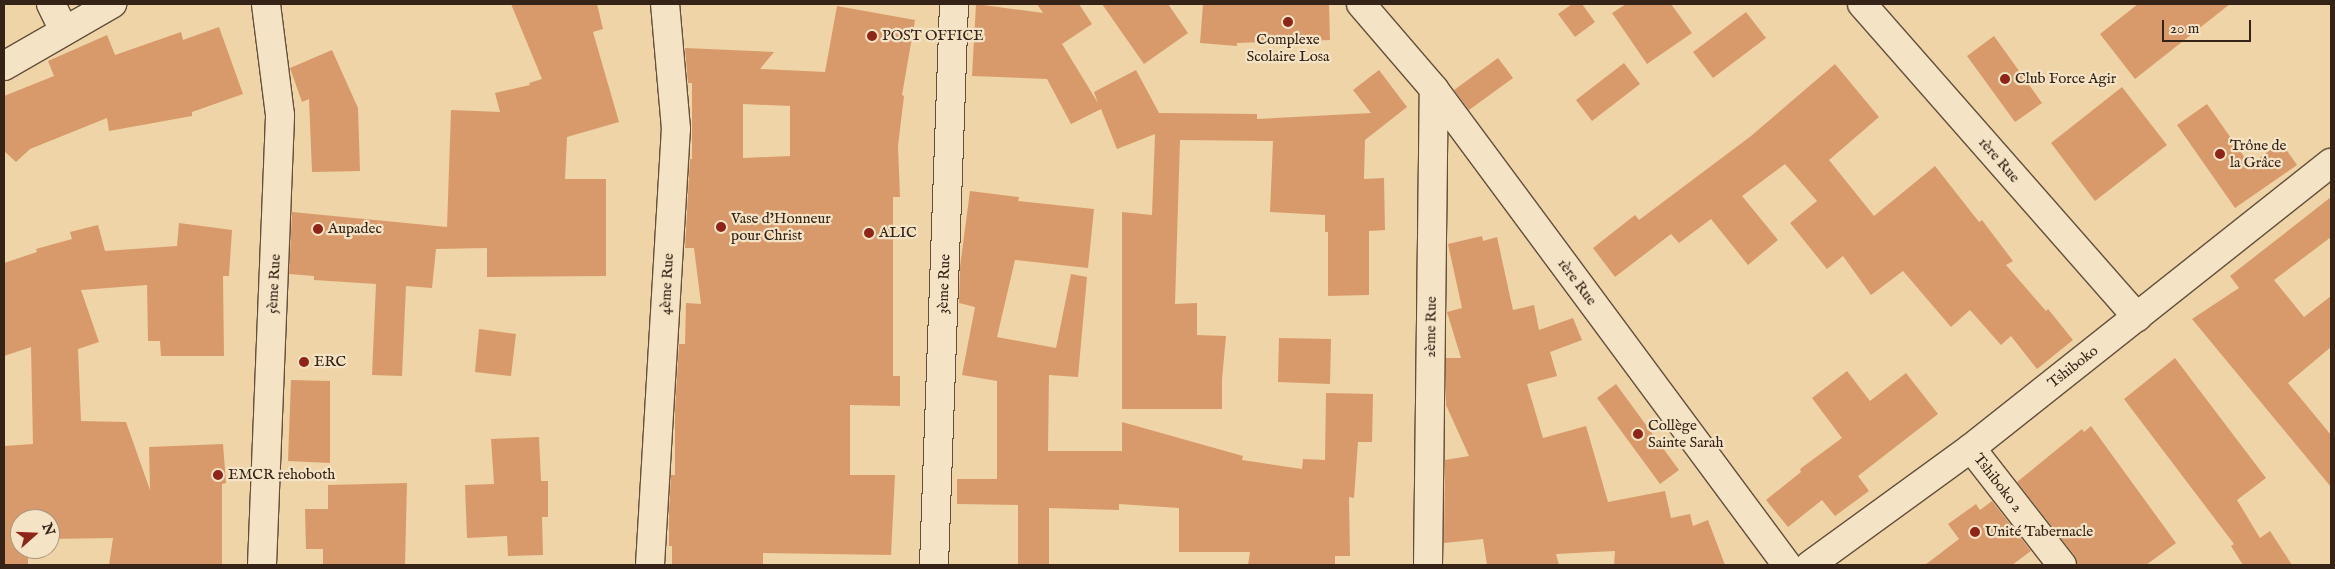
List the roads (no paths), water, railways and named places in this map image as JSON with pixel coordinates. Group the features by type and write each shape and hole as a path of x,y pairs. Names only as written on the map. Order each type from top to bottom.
{"street":[{"path":"51,4 64,31"},
{"path":"4,66 112,4"},
{"name":"5ème Rue","path":"262,565 280,115 266,4"},
{"name":"4ème Rue","path":"650,565 676,129 666,4"},
{"name":"3ème Rue","path":"934,565 954,4"},
{"name":"1ère Rue","path":"1361,4 1434,89 1787,565"},
{"name":"1ère Rue","path":"1862,4 2137,317"},
{"name":"2ème Rue","path":"1428,565 1434,89"},
{"name":"Tshiboko","path":"1810,565 1971,448 2331,163"},
{"name":"Tshiboko 2","path":"1971,448 2062,565"}],"place":[{"name":"Complexe Scolaire Losa","path":"1288,22"},
{"name":"POST OFFICE","path":"872,36"},
{"name":"Club Force Agir","path":"2005,79"},
{"name":"Trône de la Grâce","path":"2220,154"},
{"name":"Vase d'Honneur pour Christ","path":"721,227"},
{"name":"Aupadec","path":"318,229"},
{"name":"ALIC","path":"869,233"},
{"name":"ERC","path":"304,362"},
{"name":"Collège Sainte Sarah","path":"1638,434"},
{"name":"EMCR rehoboth","path":"218,475"},
{"name":"Unité Tabernacle","path":"1975,532"}]}
